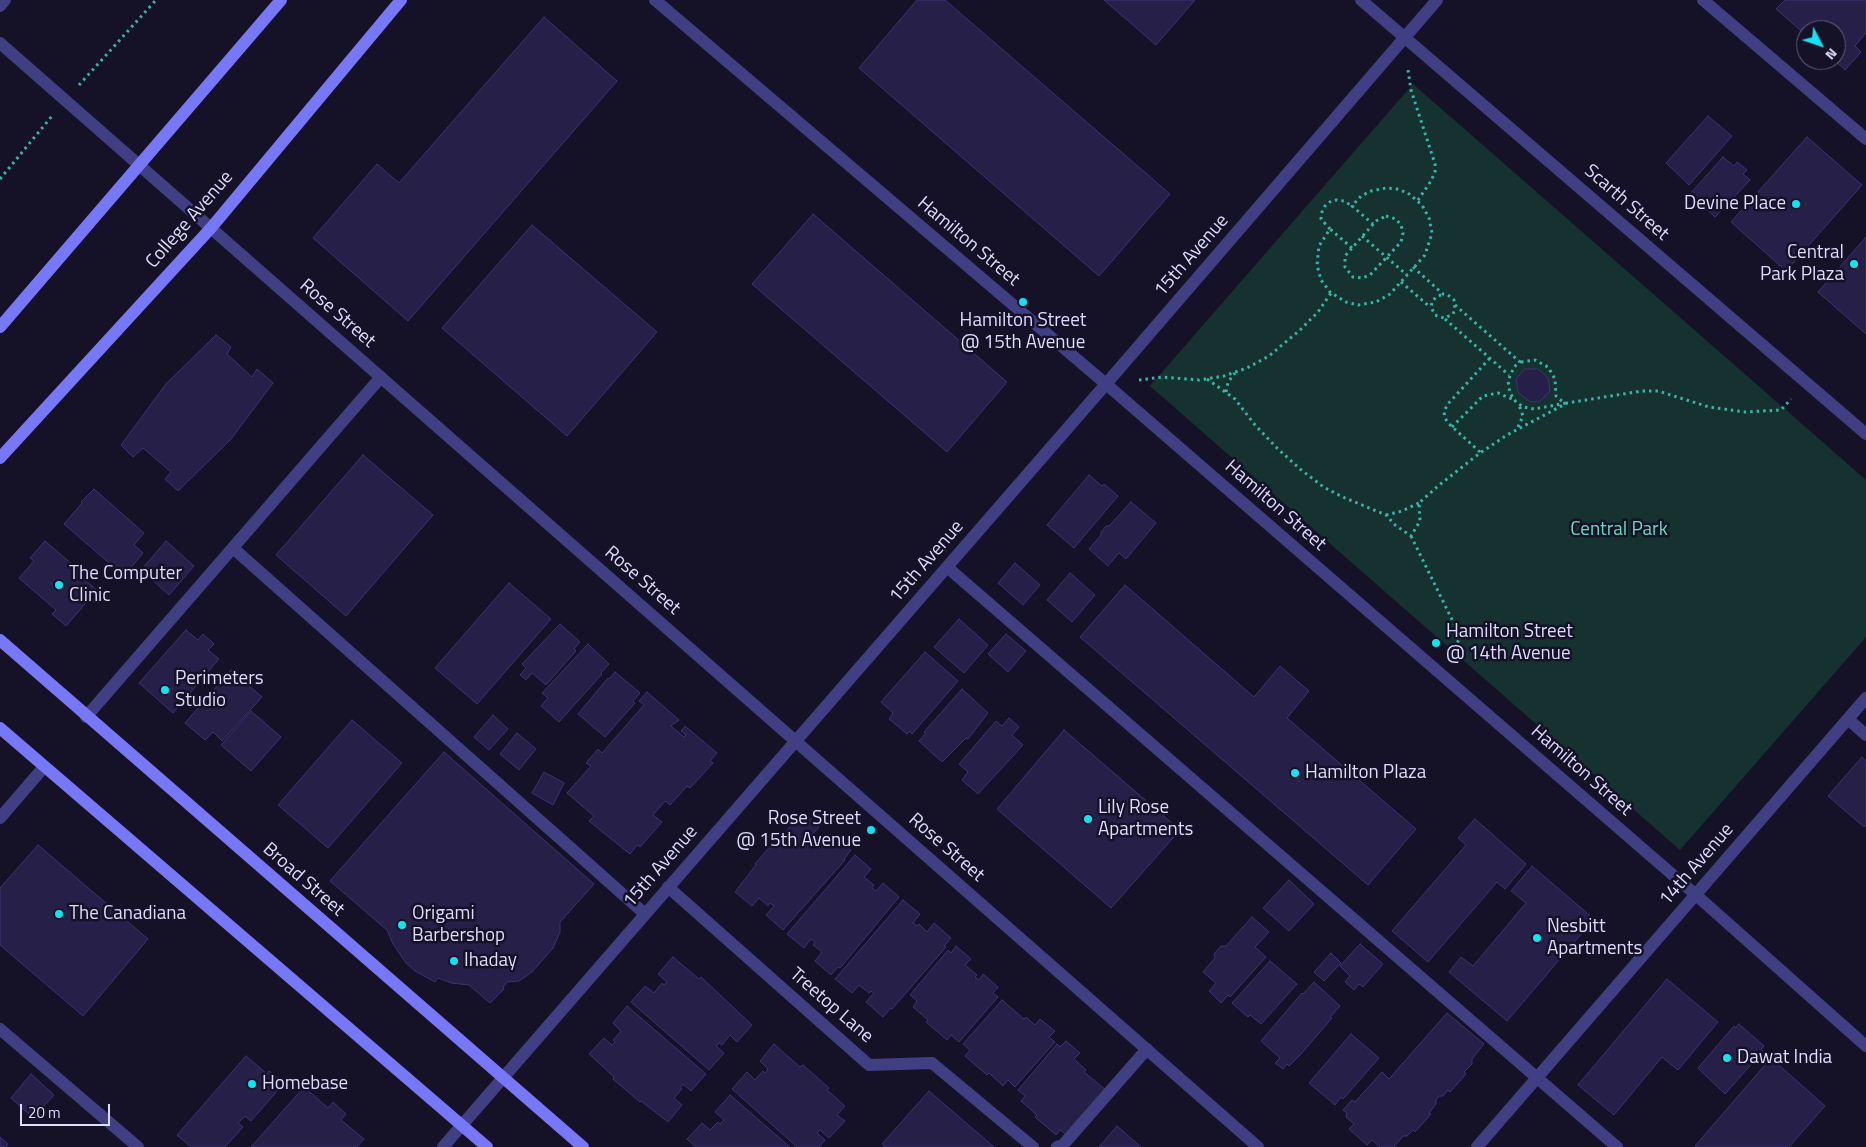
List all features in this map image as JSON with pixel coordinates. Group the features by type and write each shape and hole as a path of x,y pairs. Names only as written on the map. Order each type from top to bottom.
{"main road":[{"path":"0,327 281,0"},
{"name":"College Avenue","path":"0,458 211,228 401,0"},
{"name":"Broad Street","path":"0,640 86,717 582,1147"},
{"path":"0,728 487,1147"}],"street":[{"path":"0,6 5,0"},
{"name":"Hamilton Street","path":"655,0 1106,384 1696,895 1866,1046"},
{"name":"Scarth Street","path":"1361,0 1866,434"},
{"name":"15th Avenue","path":"443,1147 1437,0"},
{"path":"1703,0 1866,139"},
{"name":"Rose Street","path":"0,43 1258,1147"},
{"path":"86,717 381,377"},
{"path":"233,548 645,914"},
{"path":"947,567 1617,1147"},
{"name":"14th Avenue","path":"1477,1147 1866,698"},
{"path":"1848,719 1866,735"},
{"path":"0,818 44,767"},
{"name":"Treetop Lane","path":"668,887 869,1064 932,1063 1033,1147"},
{"path":"0,1028 138,1147"},
{"path":"1057,1147 1063,1145 1147,1049"}],"path":[{"path":"1405,38 1411,90 1435,164 1435,172 1431,181 1418,200"},
{"path":"1330,229 1319,246 1317,261 1321,280 1331,293 1350,303 1369,304 1390,294 1425,254 1432,233 1427,211 1418,200 1401,190 1386,188 1368,192 1352,206"},
{"path":"1352,248 1321,220 1322,212 1326,206 1331,201 1344,201 1373,224"},
{"path":"1389,216 1398,220 1402,226 1403,238 1387,257 1370,275 1365,278 1356,278 1344,267 1344,259 1362,236 1380,218 1389,216"},
{"path":"1362,236 1407,275"},
{"path":"1413,267 1443,294 1451,297 1456,305 1520,362"},
{"path":"1400,282 1432,308 1437,317 1451,316 1456,305"},
{"path":"1106,384 1162,377 1187,380 1208,379 1236,373 1258,363 1279,348 1318,312 1331,293"},
{"path":"1432,308 1433,300 1443,294"},
{"path":"1444,318 1510,375"},
{"path":"1480,452 1452,427 1445,418 1444,412 1446,407 1490,358"},
{"path":"1516,430 1520,426 1523,416 1522,409 1508,388 1510,375 1514,367 1520,362 1535,360 1547,366 1554,376 1556,396 1560,401 1566,403"},
{"path":"1226,392 1228,382 1236,373"},
{"path":"1208,379 1242,407 1255,425 1300,469 1325,488 1386,515 1395,525 1412,536 1461,638 1435,669"},
{"path":"1452,427 1483,396 1498,394 1508,396 1523,406 1534,409 1554,404 1642,391 1658,391 1709,407 1763,412 1781,410 1806,382"},
{"path":"1386,515 1419,504 1480,452 1566,403"},
{"path":"1412,536 1420,521 1419,504"}],"green space":[{"name":"Central Park","path":"1413,84 1866,480 1866,637 1680,850 1150,386"}],"building":[{"path":"917,0 945,0 1170,194 1099,276 859,68"},
{"path":"1104,0 1195,0 1156,45"},
{"path":"1785,0 1866,0 1866,33 1855,46 1861,52 1846,69 1846,20 1796,20 1796,26 1776,9"},
{"path":"544,17 617,81 408,321 313,238 377,164 399,183"},
{"path":"1708,116 1732,136 1689,185 1666,163"},
{"name":"Devine Place","path":"1807,137 1862,185 1786,271 1731,222"},
{"path":"1723,157 1734,166 1737,162 1747,170 1743,174 1750,180 1715,217 1690,194"},
{"path":"813,214 1007,382 947,452 752,284"},
{"path":"532,225 657,332 567,436 442,328"},
{"name":"Central Park Plaza","path":"1866,237 1866,334 1818,292"},
{"path":"216,335 231,347 227,354 252,377 257,369 273,383 231,439 178,491 165,479 171,472 143,448 133,457 121,445 166,384"},
{"path":"1525,369 1538,369 1548,378 1550,391 1540,401 1530,402 1518,392 1516,379"},
{"path":"363,455 433,515 346,616 276,555"},
{"path":"1089,475 1102,486 1104,484 1118,496 1074,548 1047,525"},
{"path":"94,489 144,533 134,545 143,553 124,576 64,524"},
{"path":"1131,502 1156,523 1126,559 1119,553 1108,566 1089,549 1106,526 1109,526"},
{"name":"The Computer Clinic","path":"45,541 88,578 86,581 97,590 66,626 52,614 56,610 19,578 34,561 30,558"},
{"path":"166,541 194,566 169,595 141,570"},
{"path":"1015,563 1040,585 1023,605 998,583"},
{"path":"1070,573 1095,595 1072,622 1047,600"},
{"path":"509,583 551,619 477,704 435,668"},
{"name":"Hamilton Plaza","path":"1125,585 1254,697 1280,666 1309,691 1287,718 1416,829 1368,885 1080,637"},
{"path":"959,619 988,645 964,673 934,647"},
{"path":"560,624 580,642 574,649 576,651 546,685 532,673 526,680 520,675 526,668 522,664"},
{"path":"186,630 198,640 203,634 214,644 208,650 219,659 173,713 139,683"},
{"path":"1006,634 1026,651 1008,672 988,654"},
{"path":"588,644 609,664 559,722 541,706 548,698 542,693"},
{"path":"925,652 958,681 912,734 910,731 907,734 889,719 893,713 881,702"},
{"path":"231,670 262,697 222,741 213,732 205,740 185,723"},
{"path":"615,672 640,693 633,701 635,703 605,737 578,714"},
{"path":"962,689 988,713 968,739 966,738 942,762 919,741 926,733 924,732"},
{"path":"647,692 679,720 671,726 684,737 686,735 681,731 685,726 717,753 710,761 713,763 690,788 687,786 670,805 665,801 653,815 662,822 640,847 637,845 630,854 589,821 594,816 567,793 591,766 586,763 598,749 602,753 644,705 639,701"},
{"path":"251,711 281,737 251,771 221,745"},
{"path":"493,715 508,729 489,750 474,737"},
{"path":"1009,718 1019,727 1012,735 1023,745 978,794 962,780 968,772 959,764 996,721 1002,726"},
{"path":"352,720 402,763 328,848 278,805"},
{"name":"Lily Rose Apartments","path":"1064,730 1180,830 1111,908 997,809"},
{"path":"517,733 536,749 519,770 500,754"},
{"path":"444,752 594,884 560,922 560,932 553,948 532,972 519,981 507,982 503,987 504,989 490,1003 469,985 451,983 438,978 435,982 415,971 406,963 393,944 387,930 330,881"},
{"path":"1862,757 1866,761 1866,825 1864,827 1828,796"},
{"path":"544,772 564,783 553,805 532,793"},
{"path":"803,812 819,827 812,835 817,839 818,837 827,845 834,836 851,850 845,860 783,930 766,915 774,906 770,903 768,906 759,898 752,906 735,892 755,864"},
{"path":"1475,819 1526,864 1505,889 1497,882 1428,962 1392,931 1466,845 1458,838"},
{"name":"The Canadiana","path":"38,845 148,939 83,1016 0,945 0,888"},
{"path":"855,855 871,869 864,877 874,885 872,888 876,891 883,883 899,897 840,968 838,967 831,975 815,961 822,952 813,945 815,942 811,939 804,948 787,934"},
{"name":"Nesbitt Apartments","path":"1532,866 1594,919 1507,1021 1449,972 1461,957 1473,966 1526,903 1511,891"},
{"path":"1289,880 1314,904 1289,931 1263,908"},
{"path":"903,900 920,914 913,923 917,926 919,924 927,932 934,923 951,938 944,946 946,947 883,1017 866,1002 874,993 871,991 869,993 859,985 852,993 835,979"},
{"path":"1252,917 1269,932 1255,947 1266,957 1230,997 1228,995 1221,1003 1209,991 1216,983 1203,972 1215,958 1214,954 1221,946 1226,946"},
{"path":"1360,944 1383,964 1363,987 1359,984 1354,990 1345,982 1350,976 1340,966"},
{"path":"956,946 971,959 965,965 977,975 975,977 979,980 983,974 998,987 993,993 998,997 959,1042 951,1035 947,1040 926,1022 928,1020 913,1007 917,1001 910,995 948,950 951,953"},
{"path":"1331,953 1341,963 1324,981 1314,972"},
{"path":"673,957 699,979 701,977 752,1025 737,1042 730,1035 722,1045 719,1043 716,1046 724,1053 709,1070 631,1002 645,986 654,993 662,983 664,985 667,982 658,974"},
{"path":"1270,961 1297,984 1261,1024 1250,1015 1248,1017 1232,1003"},
{"path":"1667,979 1718,1022 1678,1070 1662,1057 1614,1115 1578,1085"},
{"path":"1314,982 1340,1006 1301,1054 1289,1066 1287,1064 1283,1069 1275,1063 1280,1058 1261,1041 1302,993"},
{"path":"1002,1000 1024,1019 1026,1017 1035,1025 1040,1019 1055,1031 1049,1037 1055,1042 1015,1087 1008,1080 1003,1086 989,1073 987,1075 965,1056 970,1050 963,1044"},
{"path":"627,1006 706,1074 691,1091 683,1084 680,1088 682,1089 674,1098 682,1105 668,1122 613,1079 614,1077 589,1054 604,1038 612,1045 615,1042 613,1040 621,1031 613,1023"},
{"path":"1447,1013 1484,1044 1472,1059 1472,1064 1464,1072 1466,1074 1450,1092 1448,1090 1443,1096 1439,1096 1429,1113 1431,1114 1415,1132 1413,1130 1407,1136 1403,1136 1394,1147 1380,1147 1372,1140 1367,1145 1349,1129 1354,1124 1346,1117 1347,1113 1343,1110 1352,1100 1355,1102 1382,1072 1389,1079"},
{"path":"1739,1024 1764,1046 1761,1049 1763,1051 1725,1094 1698,1068 1734,1026 1736,1028"},
{"path":"1351,1034 1379,1058 1343,1099 1341,1097 1335,1105 1309,1083"},
{"path":"1066,1041 1080,1053 1074,1059 1086,1070 1084,1072 1107,1091 1068,1136 1060,1130 1056,1135 1035,1117 1037,1115 1021,1101 1025,1096 1018,1090 1057,1044 1060,1047"},
{"path":"774,1044 800,1067 803,1065 829,1088 827,1090 845,1106 837,1115 845,1121 829,1138 820,1130 817,1133 825,1140 819,1147 797,1147 732,1089 747,1072 755,1080 763,1071 765,1073 768,1069 760,1061"},
{"path":"246,1056 267,1074 269,1071 284,1083 251,1121 245,1116 238,1123 243,1127 225,1147 191,1147 177,1135"},
{"path":"1771,1058 1825,1106 1789,1147 1696,1147 1695,1146"},
{"path":"31,1074 54,1095 33,1118 11,1098"},
{"path":"304,1087 328,1108 333,1102 346,1114 341,1120 364,1139 357,1147 251,1147"},
{"path":"929,1091 994,1147 885,1147 882,1144"},
{"path":"730,1095 790,1147 696,1147 687,1139 702,1123 710,1130 718,1122 720,1124 724,1120 715,1112"},
{"path":"1117,1126 1141,1147 1099,1147"},
{"path":"0,1137 8,1144 6,1147 0,1147"}],"place":[{"name":"Devine Place","path":"1796,204"},
{"name":"Central Park Plaza","path":"1854,264"},
{"name":"Hamilton Street @ 15th Avenue","path":"1023,302"},
{"name":"The Computer Clinic","path":"59,585"},
{"name":"Hamilton Street @ 14th Avenue","path":"1436,643"},
{"name":"Perimeters Studio","path":"165,690"},
{"name":"Hamilton Plaza","path":"1295,773"},
{"name":"Lily Rose Apartments","path":"1088,819"},
{"name":"Rose Street @ 15th Avenue","path":"871,830"},
{"name":"The Canadiana","path":"59,914"},
{"name":"Origami Barbershop","path":"402,925"},
{"name":"Nesbitt Apartments","path":"1537,938"},
{"name":"Ihaday","path":"454,961"},
{"name":"Dawat India","path":"1727,1058"},
{"name":"Homebase","path":"252,1084"}]}
